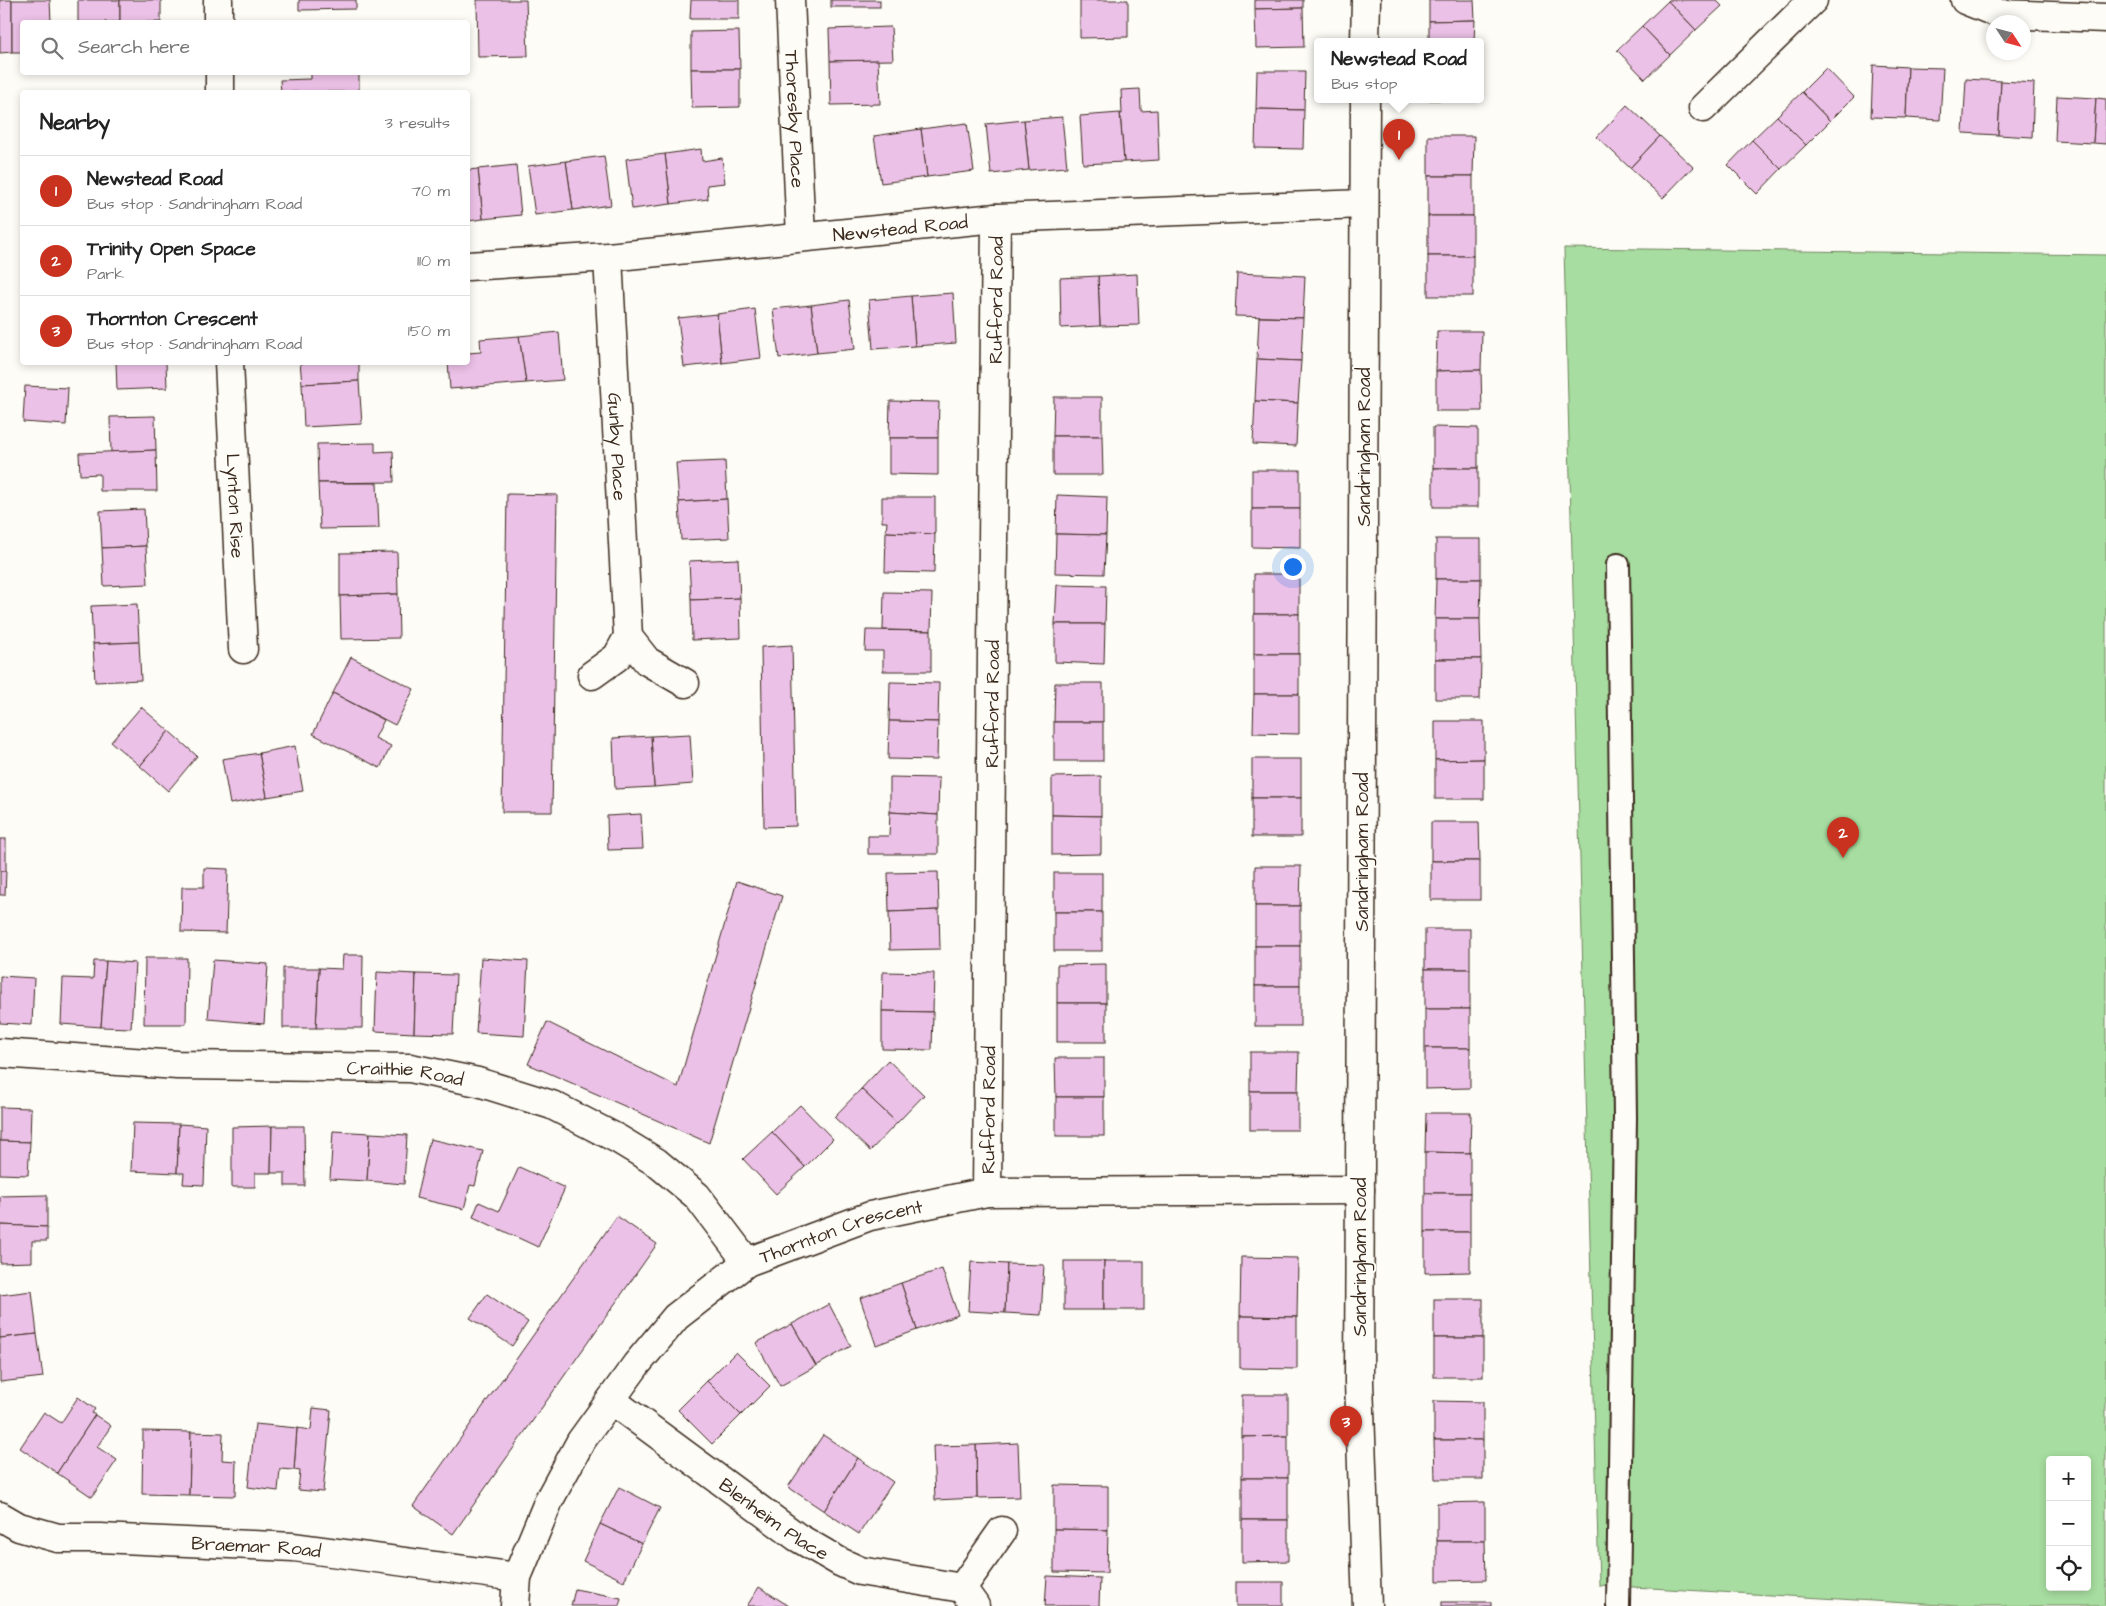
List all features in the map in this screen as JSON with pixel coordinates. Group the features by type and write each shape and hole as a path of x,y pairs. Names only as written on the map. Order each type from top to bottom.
{"street":[{"path":"218,0 218,20"},
{"name":"Thoresby Place","path":"790,0 801,237"},
{"path":"1365,38 1366,0"},
{"path":"1703,108 1813,0"},
{"path":"1965,0 2000,14 2106,18"},
{"path":"220,75 220,90"},
{"name":"Sandringham Road","path":"1365,103 1359,1382 1367,1606"},
{"name":"Newstead Road","path":"470,266 608,257 996,218 1364,204"},
{"name":"Rufford Road","path":"987,1192 996,218"},
{"name":"Gunby Place","path":"608,257 628,637"},
{"name":"Lynton Rise","path":"229,365 243,649"},
{"path":"592,675 618,656 628,637 646,661 685,684"},
{"name":"Craithie Road","path":"0,1053 177,1065 410,1068 478,1082 552,1106 618,1139 656,1162 697,1196 747,1262"},
{"name":"Thornton Crescent","path":"515,1606 517,1577 549,1500 581,1441 636,1365 676,1317 747,1262 870,1216 987,1192 1360,1190"},
{"name":"Blenheim Place","path":"611,1400 797,1537 840,1562 860,1571 969,1597 1002,1531"},
{"name":"Braemar Road","path":"0,1516 27,1530 58,1538 100,1538 294,1547 517,1577"}],"lane":[{"path":"1618,565 1625,1117 1618,1606"}],"green space":[{"path":"1564,248 2106,255 2106,1606 1958,1606 1599,1585"}],"building":[{"path":"0,0 12,0 12,52 0,53"},
{"path":"12,0 50,0 51,20 20,20 20,52 12,52"},
{"path":"78,0 120,0 120,20 78,20"},
{"path":"120,0 161,0 161,20 120,20"},
{"path":"299,0 356,0 356,9 299,10"},
{"path":"477,0 526,0 528,56 478,57"},
{"path":"691,0 739,0 739,19 690,19"},
{"path":"831,0 880,0 880,7 831,7"},
{"path":"1080,0 1128,0 1128,37 1080,38"},
{"path":"1255,0 1303,0 1303,8 1255,9"},
{"path":"1429,0 1474,0 1475,20 1429,21"},
{"path":"1669,0 1716,0 1722,6 1696,30"},
{"path":"1668,1 1696,30 1670,55 1642,26"},
{"path":"1303,8 1304,47 1256,48 1255,9"},
{"path":"1475,20 1474,38 1429,38 1429,21"},
{"path":"1642,26 1670,55 1645,79 1617,50"},
{"path":"891,27 893,60 830,61 829,29"},
{"path":"739,31 740,69 691,69 691,32"},
{"path":"878,60 880,104 831,105 830,61"},
{"path":"1873,65 1908,67 1906,118 1871,117"},
{"path":"1908,67 1943,68 1940,120 1906,118"},
{"path":"1826,68 1854,97 1830,121 1802,92"},
{"path":"691,69 740,69 740,107 692,108"},
{"path":"1257,71 1305,71 1304,110 1256,109"},
{"path":"311,75 359,75 359,90 281,90 280,80 311,79"},
{"path":"1966,79 2001,81 1998,135 1963,133"},
{"path":"2001,81 2034,83 2032,137 1998,135"},
{"path":"1140,89 1141,111 1157,110 1159,160 1124,162 1120,113 1122,114 1121,90"},
{"path":"1802,92 1830,121 1806,145 1777,116"},
{"path":"2057,96 2096,98 2093,143 2055,141"},
{"path":"2096,98 2106,99 2106,144 2093,143"},
{"path":"1627,105 1660,136 1630,168 1597,137"},
{"path":"1256,109 1304,110 1303,149 1255,148"},
{"path":"1120,113 1124,162 1083,164 1080,116"},
{"path":"1777,116 1806,145 1781,169 1752,140"},
{"path":"1062,117 1067,167 1029,170 1024,120"},
{"path":"1024,120 1029,170 991,174 986,124"},
{"path":"967,123 974,171 927,177 921,129"},
{"path":"921,129 927,177 881,183 874,136"},
{"path":"1428,136 1474,136 1473,176 1428,176"},
{"path":"1660,136 1693,167 1663,198 1630,168"},
{"path":"1752,140 1781,169 1757,194 1728,165"},
{"path":"701,149 702,161 722,158 725,183 707,185 708,199 671,204 665,154"},
{"path":"665,154 671,204 632,209 626,159"},
{"path":"604,156 611,205 573,210 566,161"},
{"path":"566,161 573,210 535,215 528,166"},
{"path":"516,165 521,215 483,219 478,169"},
{"path":"478,169 483,219 470,221 470,170"},
{"path":"1428,176 1473,176 1473,216 1428,216"},
{"path":"1428,216 1473,216 1473,256 1428,256"},
{"path":"1428,256 1473,256 1473,296 1428,296"},
{"path":"1237,273 1305,276 1303,318 1235,316"},
{"path":"1137,274 1139,325 1100,326 1098,276"},
{"path":"1098,276 1100,326 1061,328 1060,278"},
{"path":"953,293 956,343 915,346 911,296"},
{"path":"911,296 915,346 873,349 869,300"},
{"path":"849,300 855,349 817,353 811,305"},
{"path":"811,305 817,353 779,358 773,309"},
{"path":"755,309 761,358 722,363 717,314"},
{"path":"717,314 722,363 684,367 678,318"},
{"path":"1259,317 1303,318 1301,361 1257,359"},
{"path":"1437,331 1482,331 1481,370 1436,371"},
{"path":"559,332 563,380 526,383 519,336"},
{"path":"519,336 526,383 450,389 448,365 470,365 470,353 481,352 480,339"},
{"path":"1257,359 1301,361 1298,403 1255,401"},
{"path":"116,365 166,365 167,388 117,390"},
{"path":"300,365 359,365 359,381 302,384"},
{"path":"1481,370 1482,411 1436,411 1436,371"},
{"path":"359,381 362,424 304,427 302,384"},
{"path":"25,386 68,388 66,425 23,422"},
{"path":"1054,397 1102,397 1102,436 1053,436"},
{"path":"890,401 939,402 938,438 889,438"},
{"path":"1255,401 1298,403 1296,446 1253,444"},
{"path":"155,416 156,450 111,452 110,417"},
{"path":"1433,427 1478,428 1478,468 1433,468"},
{"path":"1053,436 1102,436 1103,475 1053,475"},
{"path":"889,438 938,438 938,475 889,474"},
{"path":"375,443 375,452 393,451 394,482 318,483 317,444"},
{"path":"156,450 157,491 100,491 100,474 80,475 79,453"},
{"path":"725,461 727,499 679,502 676,463"},
{"path":"1433,468 1478,468 1478,507 1433,507"},
{"path":"1252,470 1300,470 1300,509 1252,509"},
{"path":"318,483 377,483 379,528 320,529"},
{"path":"507,494 557,495 552,812 502,812"},
{"path":"1057,495 1107,497 1106,535 1056,534"},
{"path":"882,497 935,497 935,534 886,532 887,522 882,522"},
{"path":"727,499 729,538 681,540 679,502"},
{"path":"144,509 146,546 102,548 100,511"},
{"path":"1252,509 1300,509 1300,548 1252,547"},
{"path":"886,532 935,534 934,573 885,572"},
{"path":"1056,534 1106,535 1104,574 1055,573"},
{"path":"1436,539 1481,539 1481,579 1436,579"},
{"path":"146,546 148,584 104,586 102,548"},
{"path":"397,552 398,594 340,596 340,553"},
{"path":"738,559 740,598 691,600 689,561"},
{"path":"1254,574 1299,574 1299,614 1254,614"},
{"path":"1436,579 1481,579 1480,619 1435,619"},
{"path":"1057,585 1106,586 1105,624 1055,624"},
{"path":"884,592 932,593 931,631 883,630"},
{"path":"398,594 399,638 341,639 340,596"},
{"path":"740,598 741,638 692,640 691,600"},
{"path":"137,604 139,642 93,644 91,606"},
{"path":"1254,614 1299,614 1299,654 1254,654"},
{"path":"1435,619 1480,619 1481,659 1435,659"},
{"path":"1055,624 1105,624 1104,664 1055,662"},
{"path":"866,630 931,631 931,671 883,671 883,651 865,651"},
{"path":"139,642 141,680 95,682 93,644"},
{"path":"792,645 796,826 764,827 761,647"},
{"path":"1254,654 1299,654 1299,694 1254,694"},
{"path":"351,657 414,689 395,725 333,693"},
{"path":"1435,659 1481,659 1480,699 1435,699"},
{"path":"890,682 939,683 938,722 889,721"},
{"path":"1055,683 1103,683 1103,722 1054,722"},
{"path":"333,693 384,720 375,738 391,746 380,768 313,734"},
{"path":"1254,694 1299,694 1299,734 1253,733"},
{"path":"141,707 169,731 140,766 111,742"},
{"path":"889,721 938,722 937,760 888,759"},
{"path":"1435,721 1484,721 1484,759 1435,760"},
{"path":"1054,722 1103,722 1103,761 1054,761"},
{"path":"169,731 197,756 168,791 140,766"},
{"path":"690,734 693,784 654,787 651,736"},
{"path":"651,736 654,787 615,789 613,738"},
{"path":"295,746 303,791 267,797 259,753"},
{"path":"259,753 267,797 230,804 222,759"},
{"path":"1252,759 1301,759 1301,798 1252,798"},
{"path":"1484,759 1484,799 1435,799 1435,760"},
{"path":"1101,776 1101,816 1052,815 1052,777"},
{"path":"890,777 939,778 938,815 890,812"},
{"path":"1252,798 1301,798 1301,837 1252,837"},
{"path":"890,812 938,815 938,854 868,854 868,836 889,836"},
{"path":"641,814 643,849 608,850 607,816"},
{"path":"1052,815 1101,816 1101,854 1052,855"},
{"path":"1431,822 1479,822 1480,861 1431,861"},
{"path":"0,839 6,839 6,871 0,871"},
{"path":"1431,861 1480,861 1480,900 1431,900"},
{"path":"1255,866 1301,866 1300,906 1255,906"},
{"path":"204,868 228,869 226,933 181,932 182,887 204,887"},
{"path":"0,871 6,871 5,895 0,895"},
{"path":"938,872 939,910 889,912 888,873"},
{"path":"1054,873 1102,873 1102,912 1054,912"},
{"path":"737,881 782,896 709,1143 528,1064 547,1022 678,1087"},
{"path":"1255,906 1300,906 1300,946 1255,946"},
{"path":"939,910 940,949 890,950 889,912"},
{"path":"1054,912 1102,912 1102,951 1054,951"},
{"path":"1425,929 1470,929 1470,969 1425,969"},
{"path":"1255,946 1300,946 1300,986 1255,986"},
{"path":"343,955 363,955 362,1028 316,1028 319,968 342,969"},
{"path":"145,958 187,958 186,1024 144,1024"},
{"path":"481,958 528,961 524,1036 476,1033"},
{"path":"213,960 268,964 264,1024 208,1019"},
{"path":"94,961 106,961 101,1027 61,1024 63,978 93,979"},
{"path":"106,961 135,963 131,1028 101,1027"},
{"path":"1106,964 1106,1003 1057,1003 1057,965"},
{"path":"283,968 319,968 316,1028 283,1028"},
{"path":"1425,969 1470,969 1470,1009 1425,1009"},
{"path":"377,972 416,974 414,1033 375,1031"},
{"path":"883,972 934,973 933,1012 882,1011"},
{"path":"416,974 456,975 453,1034 414,1033"},
{"path":"0,976 34,978 32,1025 0,1023"},
{"path":"1255,986 1300,986 1300,1026 1255,1026"},
{"path":"1057,1003 1106,1003 1106,1042 1057,1042"},
{"path":"1425,1009 1470,1009 1470,1048 1425,1048"},
{"path":"882,1011 933,1012 932,1050 882,1049"},
{"path":"1425,1048 1470,1048 1470,1088 1425,1089"},
{"path":"1250,1052 1299,1052 1298,1091 1250,1091"},
{"path":"1055,1058 1104,1058 1104,1097 1056,1097"},
{"path":"888,1060 924,1095 897,1123 861,1089"},
{"path":"861,1089 897,1123 870,1151 834,1117"},
{"path":"1250,1091 1298,1091 1298,1130 1250,1130"},
{"path":"1056,1097 1104,1097 1104,1136 1056,1136"},
{"path":"800,1105 833,1139 805,1167 772,1132"},
{"path":"0,1107 31,1108 30,1142 0,1141"},
{"path":"1426,1113 1471,1113 1470,1153 1425,1152"},
{"path":"133,1123 179,1124 177,1173 131,1171"},
{"path":"179,1124 206,1126 204,1185 183,1184 184,1173 177,1173"},
{"path":"272,1126 271,1173 255,1173 255,1187 232,1187 232,1127"},
{"path":"272,1126 304,1126 305,1186 285,1186 285,1173 271,1173"},
{"path":"333,1131 370,1133 367,1181 330,1179"},
{"path":"772,1132 805,1167 776,1194 743,1159"},
{"path":"370,1133 407,1135 404,1184 367,1181"},
{"path":"430,1139 483,1151 475,1186 470,1185 464,1209 416,1198"},
{"path":"0,1141 30,1142 28,1175 0,1174"},
{"path":"1425,1152 1470,1153 1470,1193 1425,1193"},
{"path":"519,1167 565,1188 538,1247 473,1217 479,1202 499,1211"},
{"path":"1425,1193 1470,1193 1470,1232 1425,1232"},
{"path":"47,1195 47,1227 0,1225 0,1196"},
{"path":"617,1216 657,1244 453,1534 413,1506"},
{"path":"0,1225 47,1227 47,1241 32,1241 32,1262 0,1263"},
{"path":"1425,1232 1470,1232 1470,1272 1425,1273"},
{"path":"1241,1257 1298,1258 1297,1317 1240,1316"},
{"path":"1064,1261 1104,1261 1104,1310 1064,1310"},
{"path":"1104,1261 1144,1261 1144,1310 1104,1310"},
{"path":"971,1262 1007,1264 1005,1313 968,1311"},
{"path":"1007,1264 1044,1265 1041,1315 1005,1313"},
{"path":"942,1269 958,1315 917,1330 901,1283"},
{"path":"901,1283 917,1330 876,1345 860,1298"},
{"path":"32,1291 37,1334 0,1338 0,1295"},
{"path":"487,1294 528,1322 512,1346 470,1318"},
{"path":"1434,1299 1483,1299 1483,1338 1434,1338"},
{"path":"829,1304 851,1346 816,1366 792,1324"},
{"path":"1240,1316 1297,1317 1297,1369 1240,1368"},
{"path":"792,1324 816,1366 780,1386 756,1343"},
{"path":"37,1334 43,1377 0,1382 0,1338"},
{"path":"1434,1338 1483,1338 1483,1377 1434,1377"},
{"path":"736,1352 770,1386 741,1415 707,1381"},
{"path":"707,1381 741,1415 712,1444 678,1410"},
{"path":"1242,1395 1288,1395 1288,1436 1242,1437"},
{"path":"78,1397 95,1409 92,1413 95,1415 57,1473 20,1448 44,1412 61,1423"},
{"path":"1434,1401 1483,1402 1483,1440 1434,1440"},
{"path":"313,1408 331,1410 323,1492 298,1490 300,1471 294,1470 297,1428 311,1430"},
{"path":"95,1415 111,1426 97,1447 117,1460 92,1497 57,1473"},
{"path":"255,1424 297,1428 294,1470 280,1469 278,1491 248,1487"},
{"path":"143,1431 191,1432 189,1495 142,1494"},
{"path":"191,1432 223,1433 222,1460 236,1461 235,1496 189,1495"},
{"path":"823,1435 858,1458 824,1511 788,1487"},
{"path":"1288,1436 1288,1478 1242,1478 1242,1437"},
{"path":"1434,1440 1483,1440 1483,1479 1435,1479"},
{"path":"1018,1443 1020,1497 977,1498 976,1445"},
{"path":"976,1445 977,1498 935,1500 933,1446"},
{"path":"858,1458 893,1482 859,1534 824,1511"},
{"path":"1242,1478 1288,1478 1288,1520 1242,1520"},
{"path":"1054,1485 1108,1486 1108,1530 1054,1529"},
{"path":"619,1487 660,1508 642,1544 600,1524"},
{"path":"1485,1502 1485,1541 1437,1541 1437,1503"},
{"path":"1242,1520 1288,1520 1288,1561 1242,1562"},
{"path":"600,1524 642,1544 624,1581 583,1561"},
{"path":"1054,1529 1108,1530 1107,1573 1054,1572"},
{"path":"1437,1541 1485,1541 1486,1580 1437,1581"},
{"path":"1047,1576 1100,1578 1099,1606 1045,1606"},
{"path":"1236,1582 1283,1582 1283,1606 1236,1606"},
{"path":"759,1587 789,1606 747,1606"},
{"path":"575,1589 621,1598 619,1606 571,1606"},
{"path":"1442,1602 1491,1602 1491,1606 1442,1606"}],"place":[{"name":"Newstead Road","path":"1399,160"},
{"name":"Trinity Open Space","path":"1843,858"},
{"name":"Thornton Crescent","path":"1346,1447"}]}
